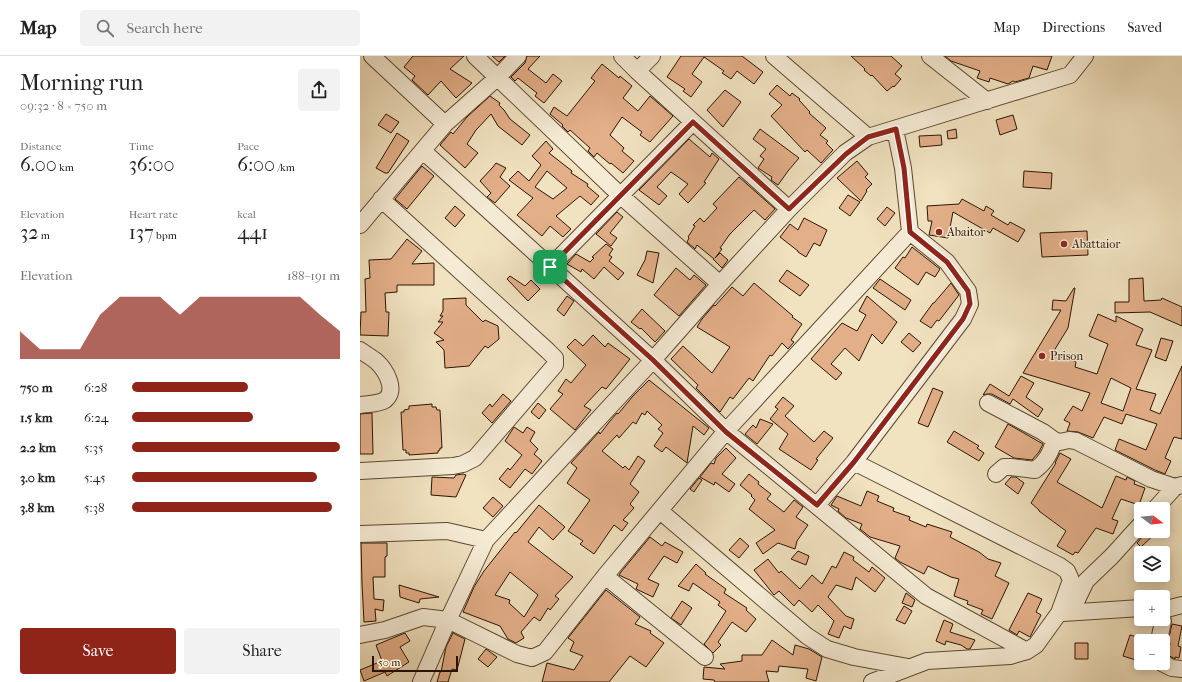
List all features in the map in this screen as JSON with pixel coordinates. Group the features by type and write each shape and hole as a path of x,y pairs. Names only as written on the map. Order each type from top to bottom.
{"street":[{"path":"372,56 445,124"},
{"path":"476,56 620,195 720,284"},
{"path":"360,225 445,124 498,77 518,56"},
{"path":"622,56 789,209"},
{"path":"637,71 652,56"},
{"path":"774,56 868,137"},
{"path":"930,56 987,101"},
{"path":"422,682 448,620 486,540 653,360 789,209 846,154 868,137 1070,75 1085,56"},
{"path":"550,267 693,122"},
{"path":"817,505 854,462 963,319 970,304 968,291 947,262 910,232 904,168 896,129"},
{"path":"423,151 653,360 726,432 817,505 926,596 1027,651"},
{"path":"360,471 453,466 463,464 475,458 555,365 555,358 548,351 381,199"},
{"path":"360,635 385,630 423,617 448,620 517,654 532,658 545,652 605,576 726,432 910,232"},
{"path":"360,350 376,361 388,376 390,390 384,401 360,405"},
{"path":"988,402 1043,432 1054,440 1060,442 1069,440 1076,441 1151,479 1179,486"},
{"path":"996,474 1004,467 1035,470 1049,457 1054,440"},
{"path":"854,462 1060,566 1067,571 1071,580 1065,613"},
{"path":"1162,502 1179,486"},
{"path":"660,511 807,636 827,649 854,657 908,667"},
{"path":"360,534 447,531 486,540"},
{"path":"872,682 927,661 1010,656 1027,651 1036,645 1065,613 1086,581 1134,532"},
{"path":"605,576 705,657"},
{"path":"1170,608 1182,605"},
{"path":"1065,613 1134,608"},
{"path":"1170,667 1182,669"}],"building":[{"path":"413,56 464,56 450,69 472,83 456,98 441,81 428,95 412,80 415,76 404,67"},
{"path":"492,56 505,56 499,62"},
{"path":"527,56 540,56 528,69 546,83 553,74 562,81 544,103 535,96 537,93 518,78 515,81 511,77 525,63"},
{"path":"681,56 742,56 763,72 754,84 737,71 731,79 722,73 724,71 704,57 692,74 702,82 691,97 683,91 685,89 667,77"},
{"path":"851,56 891,56 902,66 895,74 901,79 894,87 893,86 887,91"},
{"path":"945,56 1052,56 1047,70 1033,66 1029,78 1015,82 1013,81 1008,84 990,78 989,82 977,78 980,71 951,61"},
{"path":"602,64 619,78 620,76 632,86 623,98 638,111 650,96 673,116 650,142 640,135 642,132 622,117 610,135 624,148 622,151 634,161 623,173 597,153 594,157 588,151 590,148 570,130 568,132 562,126 563,125 550,114 554,107 567,116 595,81 591,78"},
{"path":"777,85 790,96 792,93 800,99 799,100 810,112 809,113 826,128 820,135 828,141 826,143 833,150 821,163 807,150 805,152 771,116 782,105 769,94"},
{"path":"725,90 741,102 723,127 707,110"},
{"path":"490,96 500,103 499,105 510,119 530,135 522,145 498,126 491,114 476,130 467,144 478,153 465,168 440,145 451,132 453,134 467,117"},
{"path":"386,114 399,122 391,133 378,125"},
{"path":"1013,115 1017,129 1000,135 996,120"},
{"path":"760,129 799,158 778,185 771,180 772,177 758,168 764,159 760,156 766,149 753,139"},
{"path":"956,129 957,138 948,139 947,131"},
{"path":"397,133 409,141 388,173 385,173 376,168"},
{"path":"941,135 942,145 920,147 919,136"},
{"path":"689,139 710,157 712,153 719,159 704,182 706,183 688,203 679,194 688,184 671,172 657,187 667,196 659,205 639,190"},
{"path":"546,141 553,149 549,153 572,171 571,173 588,184 587,186 599,196 591,205 580,196 556,216 571,229 563,237 550,226 542,236 517,215 533,198 509,180 518,171 529,181 541,165 532,156","holes":["547,171 567,188 553,199 535,187"]},
{"path":"857,161 868,174 865,177 872,184 866,190 867,191 861,201 837,178"},
{"path":"496,163 506,168 500,177 510,186 495,203 487,197 491,193 480,181"},
{"path":"422,166 434,176 407,209 395,199"},
{"path":"1024,171 1052,173 1051,189 1023,187"},
{"path":"739,177 775,209 765,220 754,210 730,234 715,258 720,253 728,260 722,268 714,259 697,245 695,249 687,242 688,237 695,226 693,225 700,218 704,222 717,208 713,204"},
{"path":"848,195 860,202 850,216 839,208"},
{"path":"962,199 984,211 986,206 994,211 991,215 1008,225 1010,222 1025,230 1018,242 993,228 990,233 953,212 948,238 929,235 932,221 928,221 927,206 959,204"},
{"path":"455,206 465,215 455,227 445,218"},
{"path":"887,207 895,213 885,226 877,219"},
{"path":"617,212 623,217 610,233 617,238 611,246 596,234"},
{"path":"804,218 827,230 820,246 814,243 806,257 780,237 790,224 798,230"},
{"name":"Abattaior","path":"1087,231 1088,255 1042,257 1040,233"},
{"path":"407,239 422,251 412,264 434,263 434,285 397,285 397,292 385,293 386,312 389,312 388,336 360,335 361,312 366,312 365,279 370,278 369,260 391,259"},
{"path":"606,244 613,249 609,255 612,257 609,261 624,273 618,280 604,267 594,279 582,269 581,272 567,264 576,254 590,262 594,258 592,257"},
{"path":"912,247 940,269 935,277 926,272 918,285 895,268 903,257 905,258"},
{"path":"647,251 659,253 653,283 637,275 645,260"},
{"path":"676,268 690,280 694,275 706,285 679,316 654,295"},
{"path":"787,270 809,285 800,296 779,281"},
{"path":"510,276 525,286 531,280 540,289 528,301 507,279"},
{"path":"1143,278 1144,301 1161,300 1162,298 1182,307 1182,326 1150,312 1115,313 1115,302 1129,302 1129,279"},
{"path":"880,279 911,300 905,310 873,288"},
{"path":"754,283 802,324 791,340 794,342 788,349 782,343 772,356 770,355 753,381 749,378 733,399 730,397 720,412 696,388 698,385 671,359 683,346 712,373 730,347 697,327 714,305 715,306 732,287 743,296"},
{"path":"951,283 959,295 939,321 937,320 931,328 920,321 933,303"},
{"path":"1075,288 1068,328 1052,354 1076,362 1075,367 1097,374 1108,344 1089,336 1098,314 1116,322 1116,316 1143,329 1136,345 1152,350 1136,389 1156,394 1150,410 1160,414 1182,366 1182,439 1174,437 1165,458 1171,461 1165,474 1115,450 1119,439 1146,450 1157,424 1126,414 1122,424 1104,417 1093,438 1078,432 1067,431 1070,423 1064,420 1073,406 1082,411 1090,393 1023,373 1061,310 1052,310 1053,300 1066,301","holes":["1111,378 1131,388 1123,411 1101,403"]},
{"path":"567,296 574,301 564,316 557,310"},
{"path":"867,296 897,322 882,344 872,334 859,361 845,348 831,364 842,373 836,380 811,359 842,323 857,331 866,315 859,311"},
{"path":"466,298 466,305 483,322 485,320 498,326 499,339 488,348 485,346 469,366 445,368 444,350 436,342 444,340 434,333 443,322 438,322 443,316 440,316 443,311 443,299"},
{"path":"642,309 665,331 655,342 641,328 640,329 631,322"},
{"path":"909,333 921,343 913,352 901,342"},
{"path":"593,335 605,347 608,343 630,359 606,389 602,387 584,406 591,410 575,430 550,409 563,394 558,391 566,379 571,383 586,365 567,347 575,339 583,346"},
{"path":"1161,338 1173,341 1166,361 1155,357"},
{"path":"1021,376 1034,383 1026,397 1043,409 1038,417 1013,399 1010,404 992,394 983,395 990,384 1009,396"},
{"path":"649,380 709,428 704,435 693,426 687,463 666,447 662,452 654,446 663,433 658,429 662,425 647,411 645,415 642,413 636,424 633,422 619,438 617,435 602,451 623,468 625,466 629,470 638,456 645,461 630,484 639,492 630,504 634,508 623,520 628,523 622,531 614,525 594,554 580,544 583,541 568,531 590,500 567,483 577,468 571,463 599,432 600,434 617,413 618,414"},
{"path":"933,388 943,392 928,427 918,423"},
{"path":"503,394 511,401 492,423 482,413 490,404 492,407"},
{"path":"783,397 794,406 785,416 814,442 824,431 833,438 816,459 818,460 811,470 779,449 788,434 770,419 778,409 775,407"},
{"path":"538,403 546,410 539,419 531,412"},
{"path":"432,404 432,407 436,407 437,410 440,410 442,448 440,448 438,453 409,455 409,453 406,453 406,450 403,450 401,412 409,409 409,406"},
{"path":"372,413 373,454 360,454 360,414"},
{"path":"760,419 773,424 757,444 745,434 753,425 756,428"},
{"path":"1008,424 1043,444 1039,452 1032,460 1014,458 995,447"},
{"path":"514,427 523,433 527,427 535,432 530,441 538,449 534,454 542,461 532,474 525,469 510,488 499,479 508,468 510,470 522,455 505,441"},
{"path":"954,431 979,446 977,448 984,453 979,461 947,442"},
{"path":"726,448 736,458 722,474 735,484 729,492 715,482 714,485 700,477 711,463 714,464 716,458"},
{"path":"1060,453 1071,459 1057,482 1102,508 1116,476 1126,480 1127,477 1135,481 1134,484 1145,488 1140,502 1134,502 1134,503 1121,499 1112,519 1118,521 1113,534 1096,528 1078,553 1075,552 1073,555 1057,546 1066,531 1039,511 1031,503"},
{"path":"749,474 759,482 758,484 771,494 767,499 784,512 794,500 803,507 796,517 808,525 797,541 795,549 778,543 763,554 756,543 775,530 749,509 755,500 751,496 752,495 740,485"},
{"path":"456,475 466,475 456,497 431,495 432,477 454,478"},
{"path":"1011,477 1016,477 1024,483 1018,494 1005,484"},
{"path":"699,478 702,480 694,492 690,489"},
{"path":"867,491 879,496 877,501 894,508 893,511 910,517 909,520 926,527 927,524 952,532 950,537 979,552 988,559 1001,563 995,576 1009,583 992,619 981,614 983,610 967,604 968,601 954,596 959,579 951,577 928,566 924,574 900,562 895,558 900,546 870,537 860,529 862,524 846,518 838,511 839,509 831,505 837,496 861,506"},
{"path":"493,497 503,506 493,517 483,508"},
{"path":"539,505 565,527 553,540 539,527 528,542 573,577 555,596 559,599 550,610 548,608 540,621 534,617 521,632 524,638 516,643 508,639 500,626 463,612 474,587 484,571 515,532 516,533","holes":["510,572 538,595 524,617 509,603 510,600 495,595"]},
{"path":"650,537 662,546 665,542 683,552 677,563 664,556 648,579 659,584 653,597 636,589 638,584 619,575"},
{"path":"740,538 749,546 739,558 729,550"},
{"path":"1141,538 1151,538 1142,546 1137,543"},
{"path":"361,543 387,543 385,577 373,577 374,599 384,600 383,611 375,609 376,621 364,622"},
{"path":"798,551 809,556 806,565 791,559"},
{"path":"844,552 854,557 853,560 869,572 872,567 885,578 875,592 856,577 852,590 836,585 828,597 846,616 854,619 851,629 844,626 839,638 828,634 834,621 818,605 812,612 799,600 794,606 779,591 774,595 754,570 768,559 779,573 781,571 800,589 812,575 822,584 832,566 836,568"},
{"path":"696,564 706,573 705,574 726,589 724,593 747,608 746,610 756,619 746,632 732,622 718,642 721,645 713,653 704,644 726,611 718,605 720,602 693,583 689,591 678,586"},
{"path":"399,585 439,597 420,599 419,603 400,597"},
{"path":"606,590 640,617 635,624 651,631 650,633 664,643 646,667 630,656 609,682 542,682 547,663 574,670 583,656 570,651 574,642 568,638"},
{"path":"906,593 915,600 912,607 902,603"},
{"path":"1028,593 1042,599 1036,612 1041,615 1030,637 1019,631 1017,635 1009,630"},
{"path":"682,601 692,608 681,625 671,618"},
{"path":"904,606 912,611 905,624 896,620"},
{"path":"944,620 953,624 950,632 975,640 970,649 946,641 945,645 936,641"},
{"path":"1172,624 1182,626 1178,646 1181,647 1179,658 1175,657 1175,659 1170,656 1170,634"},
{"path":"405,633 410,641 400,647 409,662 387,676 385,672 364,681 360,670 382,661 376,645"},
{"path":"453,633 465,639 457,670 452,669 448,682 437,682 441,672 446,647"},
{"path":"1130,635 1134,636 1134,659 1123,656"},
{"path":"772,640 793,655 795,645 809,649 822,657 816,681 806,678 808,669 779,666 778,672 766,671 769,682 715,682 714,680 703,679 704,667 725,669 720,664 742,661 742,655 762,655"},
{"path":"1075,643 1088,643 1088,659 1075,659"},
{"path":"486,649 497,657 488,667 478,659"}],"place":[{"name":"Abaitor","path":"939,232"},
{"name":"Abattaior","path":"1064,244"},
{"name":"Prison","path":"1042,356"}],"route":[{"path":"693,122 789,209 846,154 868,137 896,129 904,168 910,232 947,262 968,291 970,304 963,319 854,462 817,505 726,432 653,360 550,267 693,122"}]}
